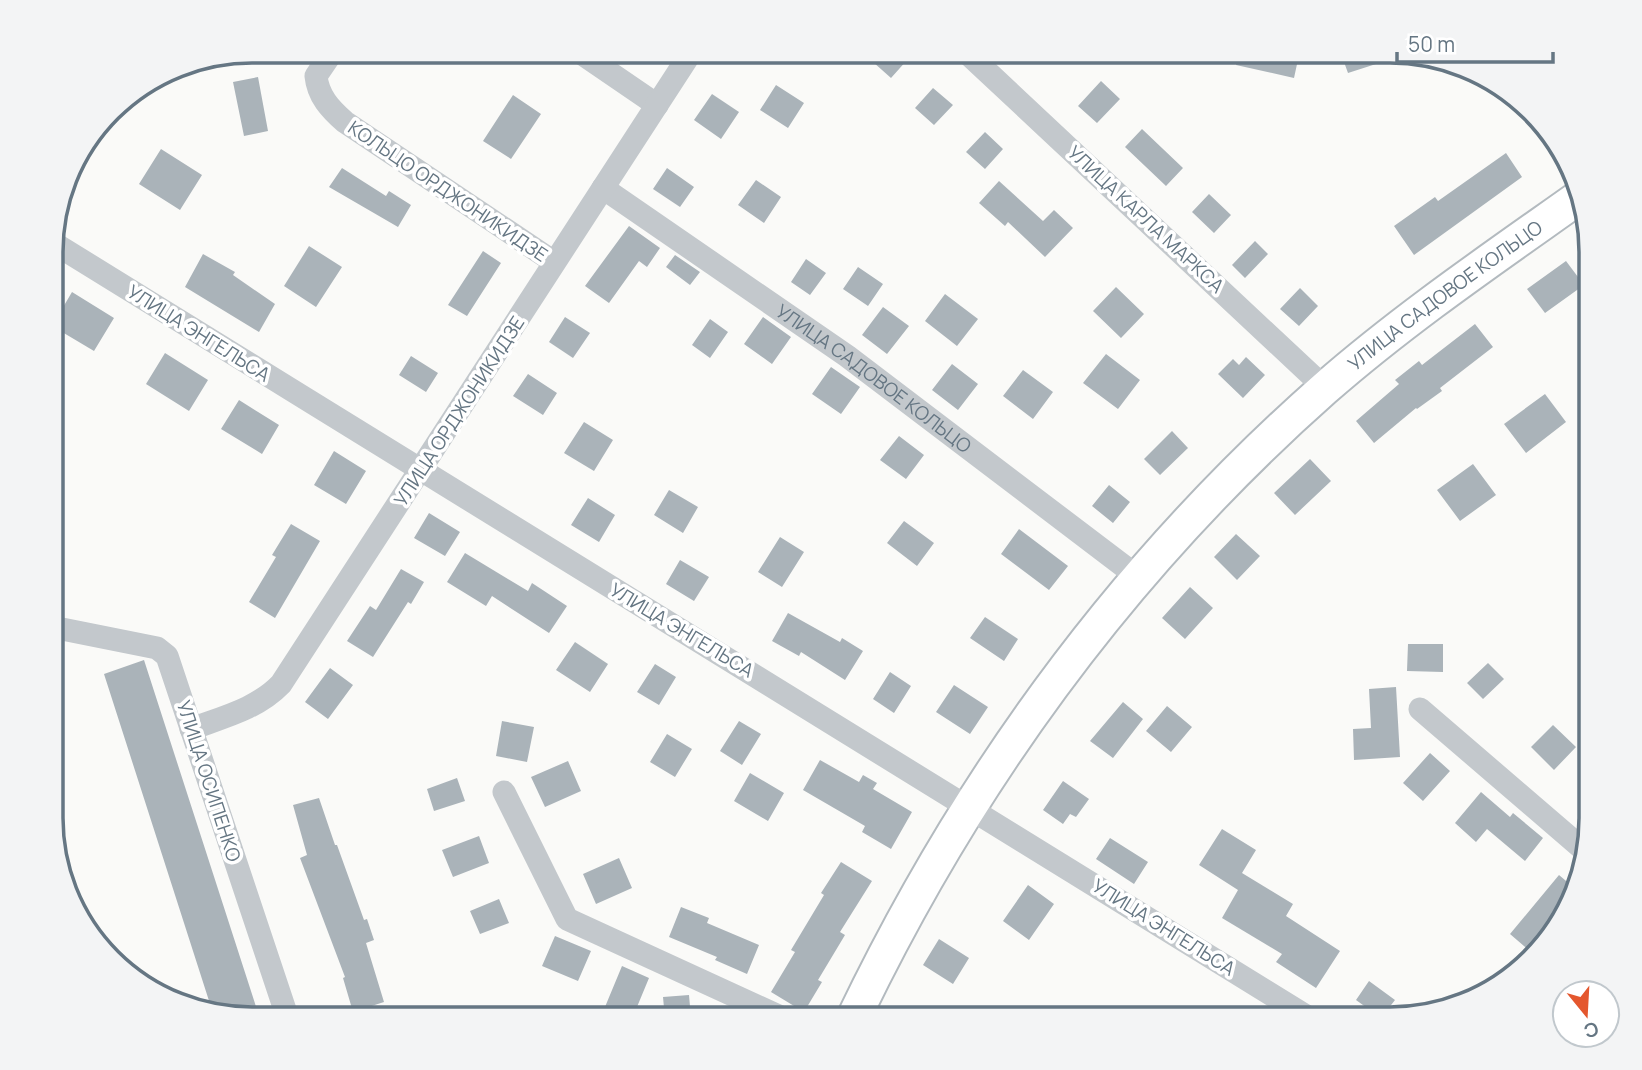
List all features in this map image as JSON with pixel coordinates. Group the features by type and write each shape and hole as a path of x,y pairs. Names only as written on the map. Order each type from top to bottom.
{"main road":[{"name":"УЛИЦА САДОВОЕ КОЛЬЦО","path":"859,1007 904,918 970,805 1049,688 1138,578 1246,462 1325,388 1455,286 1572,202"}],"street":[{"name":"КОЛЬЦО ОРДЖОНИКИДЗЕ","path":"325,63 316,76 318,91 333,112 554,262"},
{"path":"596,63 657,105"},
{"name":"УЛИЦА ОРДЖОНИКИДЗЕ","path":"191,729 254,705 270,696 281,684 684,63"},
{"name":"УЛИЦА КАРЛА МАРКСА","path":"978,63 1325,388"},
{"name":"УЛИЦА САДОВОЕ КОЛЬЦО","path":"603,188 847,356 1138,578"},
{"name":"УЛИЦА ЭНГЕЛЬСА","path":"63,249 421,471 970,805 1292,1007"},
{"name":"УЛИЦА ОСИПЕНКО","path":"63,629 157,648 167,656 284,1007"},
{"path":"1420,709 1577,844"},
{"path":"505,792 567,919 759,1007"}],"building":[{"path":"874,63 904,63 891,78"},
{"path":"1236,63 1297,63 1294,78"},
{"path":"1344,63 1376,63 1376,64 1348,73"},
{"path":"258,77 268,131 244,136 233,82"},
{"path":"1101,81 1120,99 1097,123 1078,106"},
{"path":"776,85 804,103 788,128 760,110"},
{"path":"933,88 953,105 934,125 915,108"},
{"path":"712,94 739,112 721,139 694,120"},
{"path":"513,95 541,114 511,159 483,141"},
{"path":"1142,129 1183,168 1166,186 1125,147"},
{"path":"985,132 1003,149 985,169 966,152"},
{"path":"161,149 202,175 180,210 139,184"},
{"path":"1506,153 1522,177 1414,255 1394,226 1435,197 1438,201"},
{"path":"342,168 386,196 389,191 411,205 398,227 329,187"},
{"path":"667,168 694,187 680,207 653,189"},
{"path":"756,180 781,197 764,223 738,205"},
{"path":"999,181 1043,221 1054,210 1073,228 1045,257 1008,222 1005,226 979,203"},
{"path":"1209,194 1231,215 1214,233 1192,212"},
{"path":"629,226 660,248 647,267 639,261 609,303 585,286"},
{"path":"1255,241 1268,254 1245,278 1232,265"},
{"path":"309,246 342,267 316,307 284,286"},
{"path":"483,251 501,263 467,316 448,305"},
{"path":"203,254 235,272 233,275 275,304 259,332 185,287"},
{"path":"675,255 700,272 690,285 666,267"},
{"path":"806,259 826,273 810,295 791,282"},
{"path":"1566,261 1579,278 1579,289 1545,313 1527,289"},
{"path":"858,267 883,284 868,306 843,289"},
{"path":"1116,287 1144,314 1121,338 1093,311"},
{"path":"1300,288 1318,306 1299,326 1280,309"},
{"path":"72,292 114,318 94,351 63,333 63,307"},
{"path":"945,294 978,319 957,346 925,321"},
{"path":"883,307 909,326 887,354 862,335"},
{"path":"565,317 590,333 573,358 549,342"},
{"path":"763,317 791,337 772,364 744,344"},
{"path":"710,319 728,332 710,358 692,345"},
{"path":"1475,324 1493,347 1440,388 1442,391 1416,408 1374,443 1356,421 1399,384 1395,380 1419,361 1422,365"},
{"path":"165,353 208,380 189,411 146,384"},
{"path":"1106,354 1140,380 1118,409 1083,383"},
{"path":"411,356 438,373 426,392 399,375"},
{"path":"1246,357 1265,375 1243,398 1218,374 1233,359 1239,365"},
{"path":"952,364 978,384 958,410 932,390"},
{"path":"831,367 860,387 841,414 812,394"},
{"path":"1023,370 1053,392 1033,419 1003,396"},
{"path":"528,374 557,393 543,415 513,396"},
{"path":"1545,394 1566,422 1526,453 1504,424"},
{"path":"239,400 279,425 262,454 221,429"},
{"path":"584,422 613,440 594,471 564,453"},
{"path":"1172,431 1188,448 1160,475 1144,459"},
{"path":"899,436 924,455 906,479 880,460"},
{"path":"334,451 366,471 346,504 314,485"},
{"path":"1310,459 1331,481 1295,515 1274,493"},
{"path":"1473,464 1496,495 1460,521 1437,490"},
{"path":"1109,485 1130,502 1113,523 1092,506"},
{"path":"669,490 698,507 683,533 654,515"},
{"path":"588,498 615,515 599,542 571,525"},
{"path":"429,513 460,532 445,556 414,538"},
{"path":"904,521 934,543 917,566 887,543"},
{"path":"291,524 320,541 275,618 249,602 276,557 272,555"},
{"path":"1019,529 1068,566 1049,590 1001,554"},
{"path":"1236,534 1260,556 1237,580 1214,557"},
{"path":"780,537 804,552 782,587 758,572"},
{"path":"465,553 528,591 532,583 567,606 549,633 492,596 486,606 447,582"},
{"path":"680,560 709,577 694,601 666,584"},
{"path":"401,569 424,582 373,657 347,641 370,606 376,610"},
{"path":"1190,587 1213,608 1185,639 1162,618"},
{"path":"788,613 840,642 842,638 863,651 845,680 801,652 799,656 772,641"},
{"path":"985,617 1018,639 1004,661 970,638"},
{"path":"575,642 608,664 590,692 556,670"},
{"path":"1408,644 1443,644 1443,672 1407,671"},
{"path":"144,660 256,1007 209,1002 104,674"},
{"path":"1488,663 1504,679 1483,699 1467,683"},
{"path":"655,664 676,677 659,705 637,692"},
{"path":"330,668 353,685 328,719 305,702"},
{"path":"890,672 911,686 894,713 873,699"},
{"path":"954,685 988,707 970,734 936,712"},
{"path":"1396,687 1400,757 1354,760 1353,729 1371,728 1369,689"},
{"path":"1123,702 1143,719 1113,758 1090,741"},
{"path":"1167,706 1192,727 1171,752 1146,731"},
{"path":"502,721 534,727 527,762 496,756"},
{"path":"739,721 761,734 742,765 720,751"},
{"path":"1553,725 1576,747 1554,770 1531,747"},
{"path":"667,734 692,749 675,777 650,762"},
{"path":"1430,753 1450,771 1423,801 1403,783"},
{"path":"820,760 859,782 863,775 877,783 873,789 912,812 891,849 862,832 865,826 803,790"},
{"path":"568,761 581,791 545,807 531,777"},
{"path":"750,773 784,793 768,821 734,801"},
{"path":"457,778 465,801 434,811 427,789"},
{"path":"1063,781 1089,799 1076,817 1070,814 1063,824 1043,810"},
{"path":"1481,792 1510,817 1513,813 1543,838 1525,861 1487,829 1476,842 1455,823"},
{"path":"319,798 364,920 367,919 374,940 366,943 384,1002 368,1007 352,1007 343,978 345,977 300,858 307,855 293,805"},
{"path":"1222,829 1256,850 1242,873 1293,904 1286,916 1340,951 1316,988 1276,962 1282,954 1222,918 1238,890 1199,865"},
{"path":"479,836 489,863 453,877 442,850"},
{"path":"1110,838 1148,862 1134,884 1096,859"},
{"path":"619,858 632,888 596,904 583,874"},
{"path":"841,862 872,881 840,932 845,935 818,980 822,982 807,1007 796,1007 771,992 795,952 791,950 824,895 821,893"},
{"path":"1559,875 1568,882 1560,902 1527,949 1510,934"},
{"path":"1028,885 1054,904 1029,940 1003,921"},
{"path":"499,899 509,923 480,934 470,911"},
{"path":"681,907 709,918 707,923 759,945 747,974 715,960 717,957 669,937"},
{"path":"555,936 591,951 578,981 542,966"},
{"path":"939,939 969,958 953,984 923,965"},
{"path":"622,966 649,978 637,1007 605,1007"},
{"path":"1369,981 1395,1000 1390,1007 1366,1007 1356,1000"},
{"path":"689,995 690,1007 664,1007 663,997"}]}
